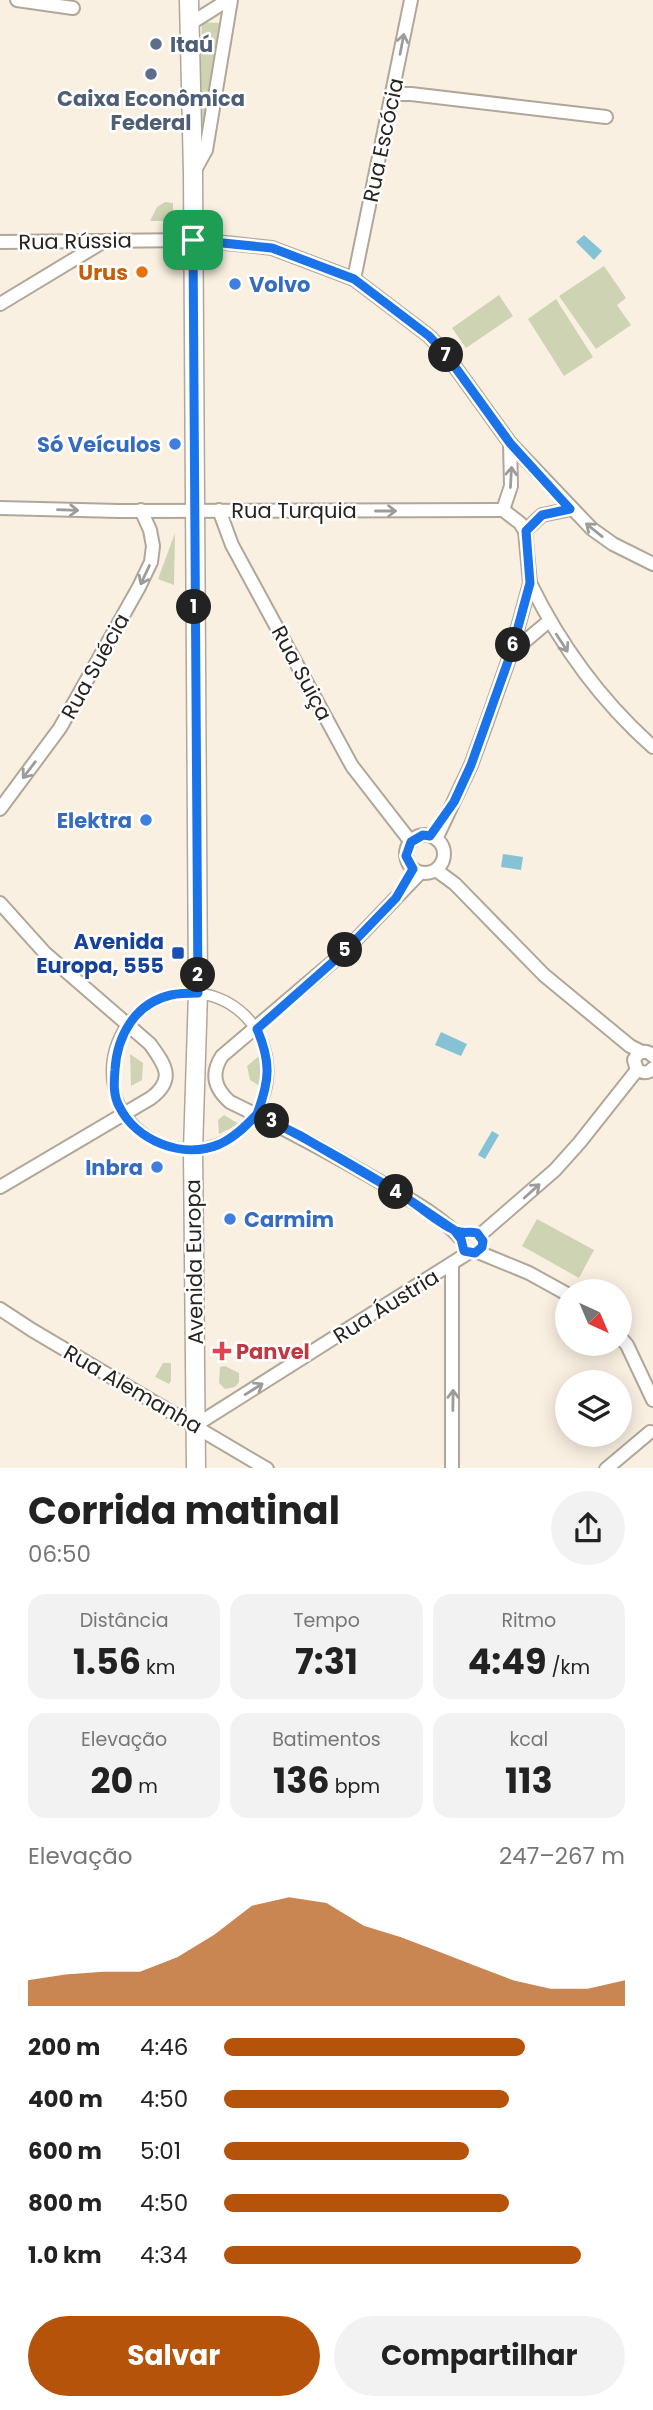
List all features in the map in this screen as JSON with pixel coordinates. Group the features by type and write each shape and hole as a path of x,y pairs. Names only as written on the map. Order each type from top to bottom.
{"main road":[{"name":"Avenida Europa","path":"188,0 193,173 198,993 193,1150 196,1468"}],"street":[{"path":"17,0 73,8"},
{"path":"188,25 230,0"},
{"path":"193,173 206,150 230,0"},
{"name":"Rua Escócia","path":"354,279 411,0"},
{"path":"392,94 606,117"},
{"name":"Rua Rússia","path":"0,242 193,240 272,248 354,279 437,345 510,443"},
{"path":"0,304 101,242"},
{"path":"510,443 570,509 592,529 613,544 653,564"},
{"path":"433,838 471,765 511,653 530,583 526,531 503,510 511,486 510,443"},
{"name":"Rua Turquia","path":"0,508 503,510"},
{"path":"526,531 542,515 570,509"},
{"name":"Rua Suécia","path":"0,809 60,728 139,587 150,562 153,546 150,530 141,510"},
{"name":"Rua Suiça","path":"219,510 232,545 352,766 398,827 413,839"},
{"path":"530,583 565,648 653,747"},
{"path":"511,653 549,621"},
{"path":"416,871 406,856 413,839 433,838"},
{"path":"433,838 443,850 439,867"},
{"path":"439,867 416,871 396,898 343,953 257,1029 222,1056 216,1065 215,1082 230,1102 299,1135 391,1189 460,1234 473,1232 480,1248"},
{"path":"439,867 544,975 644,1052 634,1060 636,1070 642,1073 653,1069"},
{"path":"0,903 45,954 150,1044 165,1069 165,1084 160,1091 0,1187"},
{"path":"198,993 221,998 241,1011 257,1029 265,1048 268,1070 266,1091 257,1114 241,1131 218,1144 193,1150 165,1146 140,1133 124,1115 115,1091 117,1048 128,1023 144,1007 170,995 198,993"},
{"name":"Rua Áustria","path":"196,1425 480,1248 580,1142 636,1070"},
{"path":"460,1234 462,1247 480,1248 555,1288"},
{"path":"452,1264 452,1468"},
{"name":"Rua Alemanha","path":"0,1309 267,1468"},
{"path":"632,1356 653,1400"},
{"path":"606,1468 652,1435"}],"green space":[{"path":"202,22 220,23 202,129 198,129"},
{"path":"165,202 173,203 173,221 150,221 157,207"},
{"path":"604,266 626,298 617,305 631,325 596,349 559,296"},
{"path":"499,295 513,316 466,348 452,328"},
{"path":"556,299 593,357 564,376 528,319"},
{"path":"175,533 174,585 158,579"},
{"path":"130,1054 143,1063 142,1080 131,1086"},
{"path":"259,1056 262,1071 260,1086 250,1080 247,1066"},
{"path":"224,1115 239,1124 219,1134 218,1120"},
{"path":"537,1219 594,1250 579,1278 522,1246"},
{"path":"163,1363 171,1363 169,1384 155,1377"},
{"path":"225,1366 239,1373 239,1382 235,1387 225,1389 219,1383 220,1367"}],"water":[{"path":"584,235 602,251 594,260 576,242"},
{"path":"503,854 523,857 521,870 501,867"},
{"path":"441,1032 467,1044 461,1056 435,1045"},
{"path":"492,1131 499,1135 485,1159 478,1155"}],"place":[{"name":"Itaú","path":"156,44"},
{"name":"Caixa Econômica Federal","path":"151,74"},
{"name":"Urus","path":"142,272"},
{"name":"Volvo","path":"235,284"},
{"name":"Só Veículos","path":"175,444"},
{"name":"Elektra","path":"146,820"},
{"name":"Avenida Europa, 555","path":"178,953"},
{"name":"Inbra","path":"157,1167"},
{"name":"Carmim","path":"230,1219"},
{"name":"Panvel","path":"222,1351"}],"route":[{"path":"193,240 198,993 170,995 144,1007 128,1023 117,1048 115,1091 118,1104 140,1133 165,1146 193,1150 218,1144 241,1131 257,1114 299,1135 402,1195 454,1230 461,1239 464,1251 475,1253 482,1247 483,1241 477,1233 454,1230 402,1195 351,1165 299,1135 257,1114 266,1091 268,1070 265,1048 257,1029 343,953 396,898 413,869 408,863 407,848 416,837 430,836 454,802 471,765 511,653 530,583 526,531 534,520 542,515 570,509 497,427 445,353 429,336 354,279 272,248 193,240"}]}
